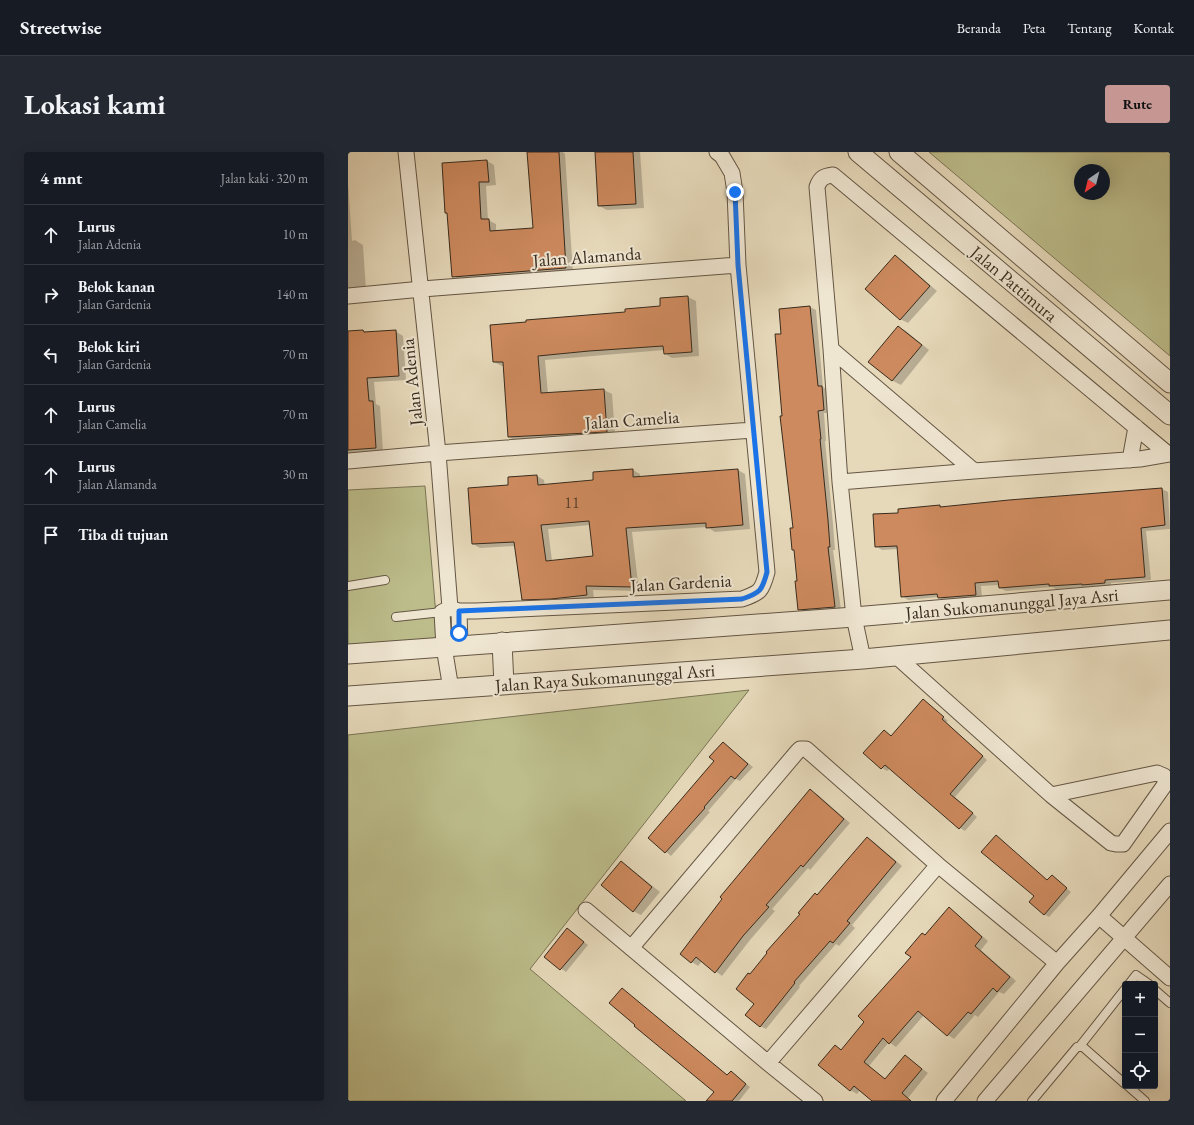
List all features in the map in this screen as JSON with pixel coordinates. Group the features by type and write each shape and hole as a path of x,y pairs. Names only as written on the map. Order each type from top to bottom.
{"street":[{"name":"Jalan Adenia","path":"406,152 422,289 438,453 452,646 451,688"},
{"path":"718,152 732,173 735,192 738,265 753,430"},
{"name":"Jalan Pattimura","path":"858,152 1170,415"},
{"name":"Jalan Pattimura","path":"899,152 1170,383"},
{"path":"1169,454 833,175 824,176 819,181 817,187 831,349 840,482 854,617 863,659 1170,630"},
{"name":"Jalan Alamanda","path":"348,296 738,265"},
{"path":"831,349 974,471"},
{"path":"1130,460 1136,428"},
{"name":"Jalan Camelia","path":"348,460 753,430"},
{"name":"Jalan Gardenia","path":"450,610 742,599 755,594 763,586 767,572 753,430"},
{"path":"840,482 1130,460 1169,454"},
{"name":"Jalan Sukomanunggal Jaya Asri","path":"854,617 1170,590"},
{"path":"348,654 854,617"},
{"path":"502,642 504,685"},
{"path":"896,656 1050,794 1111,843 1123,844 1166,783 1164,776 1157,773 1050,794"},
{"name":"Jalan Raya Sukomanunggal Asri","path":"348,696 863,659"},
{"path":"631,948 800,750 806,749 809,750 938,865 1057,963"},
{"path":"944,1101 1057,963 1099,916 1170,830"},
{"path":"768,1063 938,865"},
{"path":"985,1101 1170,884"},
{"path":"586,910 768,1063 816,1101"},
{"path":"1099,916 1170,978"}],"lane":[{"path":"348,586 385,580"},
{"path":"396,617 450,610"},
{"path":"1131,981 1136,975 1144,981"},
{"path":"1032,1101 1077,1047 1080,1046 1122,993"},
{"path":"1158,993 1170,1003"},
{"path":"1080,1046 1122,1081"},
{"path":"1131,1089 1145,1101"}],"green space":[{"path":"929,152 1170,152 1170,356"},
{"path":"425,486 438,639 348,647 348,490"},
{"path":"749,690 530,969 686,1101 348,1101 348,735"}],"building":[{"path":"527,152 559,152 566,268 452,277 447,213 445,213 442,163 487,160 489,182 479,182 481,219 489,219 490,231 533,228"},
{"path":"595,152 633,152 636,204 598,206"},
{"path":"895,255 930,286 900,320 865,289"},
{"path":"688,296 692,352 664,354 663,346 538,356 541,393 604,389 607,432 508,437 503,362 493,362 490,325 526,322 526,320 625,312 625,309 660,306 660,298"},
{"path":"810,306 818,386 822,386 824,410 818,411 830,547 828,547 835,607 798,610 794,550 792,550 790,528 793,528 780,416 782,416 775,334 781,334 779,309"},
{"path":"898,326 922,345 892,381 868,362"},
{"path":"363,330 364,332 396,330 399,376 367,378 369,401 373,401 376,448 348,450 348,331"},
{"path":"633,469 633,477 738,469 743,525 706,528 706,523 626,528 632,587 586,586 587,595 551,599 522,600 514,542 472,544 468,488 508,485 508,477 537,475 538,485 593,480 593,472","holes":["589,521 593,556 546,561 541,525"]},
{"path":"1162,488 1165,525 1141,528 1145,577 1105,580 1105,583 1082,585 1049,586 1049,584 999,588 998,581 975,583 976,595 938,598 937,594 901,597 897,546 875,547 873,514 898,513 898,509 940,505 940,507"},
{"path":"923,699 944,717 942,719 983,756 950,794 973,813 959,829 885,765 881,769 863,753 884,730 891,736"},
{"path":"723,742 748,764 735,779 731,776 665,853 648,838 714,761 709,757"},
{"path":"810,789 844,819 803,867 801,865 766,905 769,907 743,936 715,973 696,957 691,963 680,954 722,899 720,897"},
{"path":"996,835 1047,880 1052,875 1067,888 1044,915 1029,902 1034,896 981,852"},
{"path":"867,837 896,862 847,921 850,923 833,943 830,941 794,982 795,983 760,1027 745,1015 754,1004 736,989 748,973 750,974 767,953 766,952 800,914 798,913 815,893 817,895"},
{"path":"621,861 652,887 633,912 601,885"},
{"path":"949,907 982,937 975,946 1010,977 997,992 993,988 971,1014 968,1012 947,1036 918,1011 889,1044 883,1038 864,1062 885,1079 905,1055 922,1069 902,1093 911,1101 872,1101 854,1086 850,1091 818,1065 835,1045 841,1050 864,1022 858,1016 911,957 905,953 922,933 925,935"},
{"path":"567,928 584,942 560,970 544,957"},
{"path":"622,988 727,1075 731,1071 746,1084 732,1101 706,1101 714,1092 634,1026 635,1025 609,1003"}],"route":[{"path":"459,633 459,611 742,599 755,594 763,586 767,572 738,265 735,192"}]}
